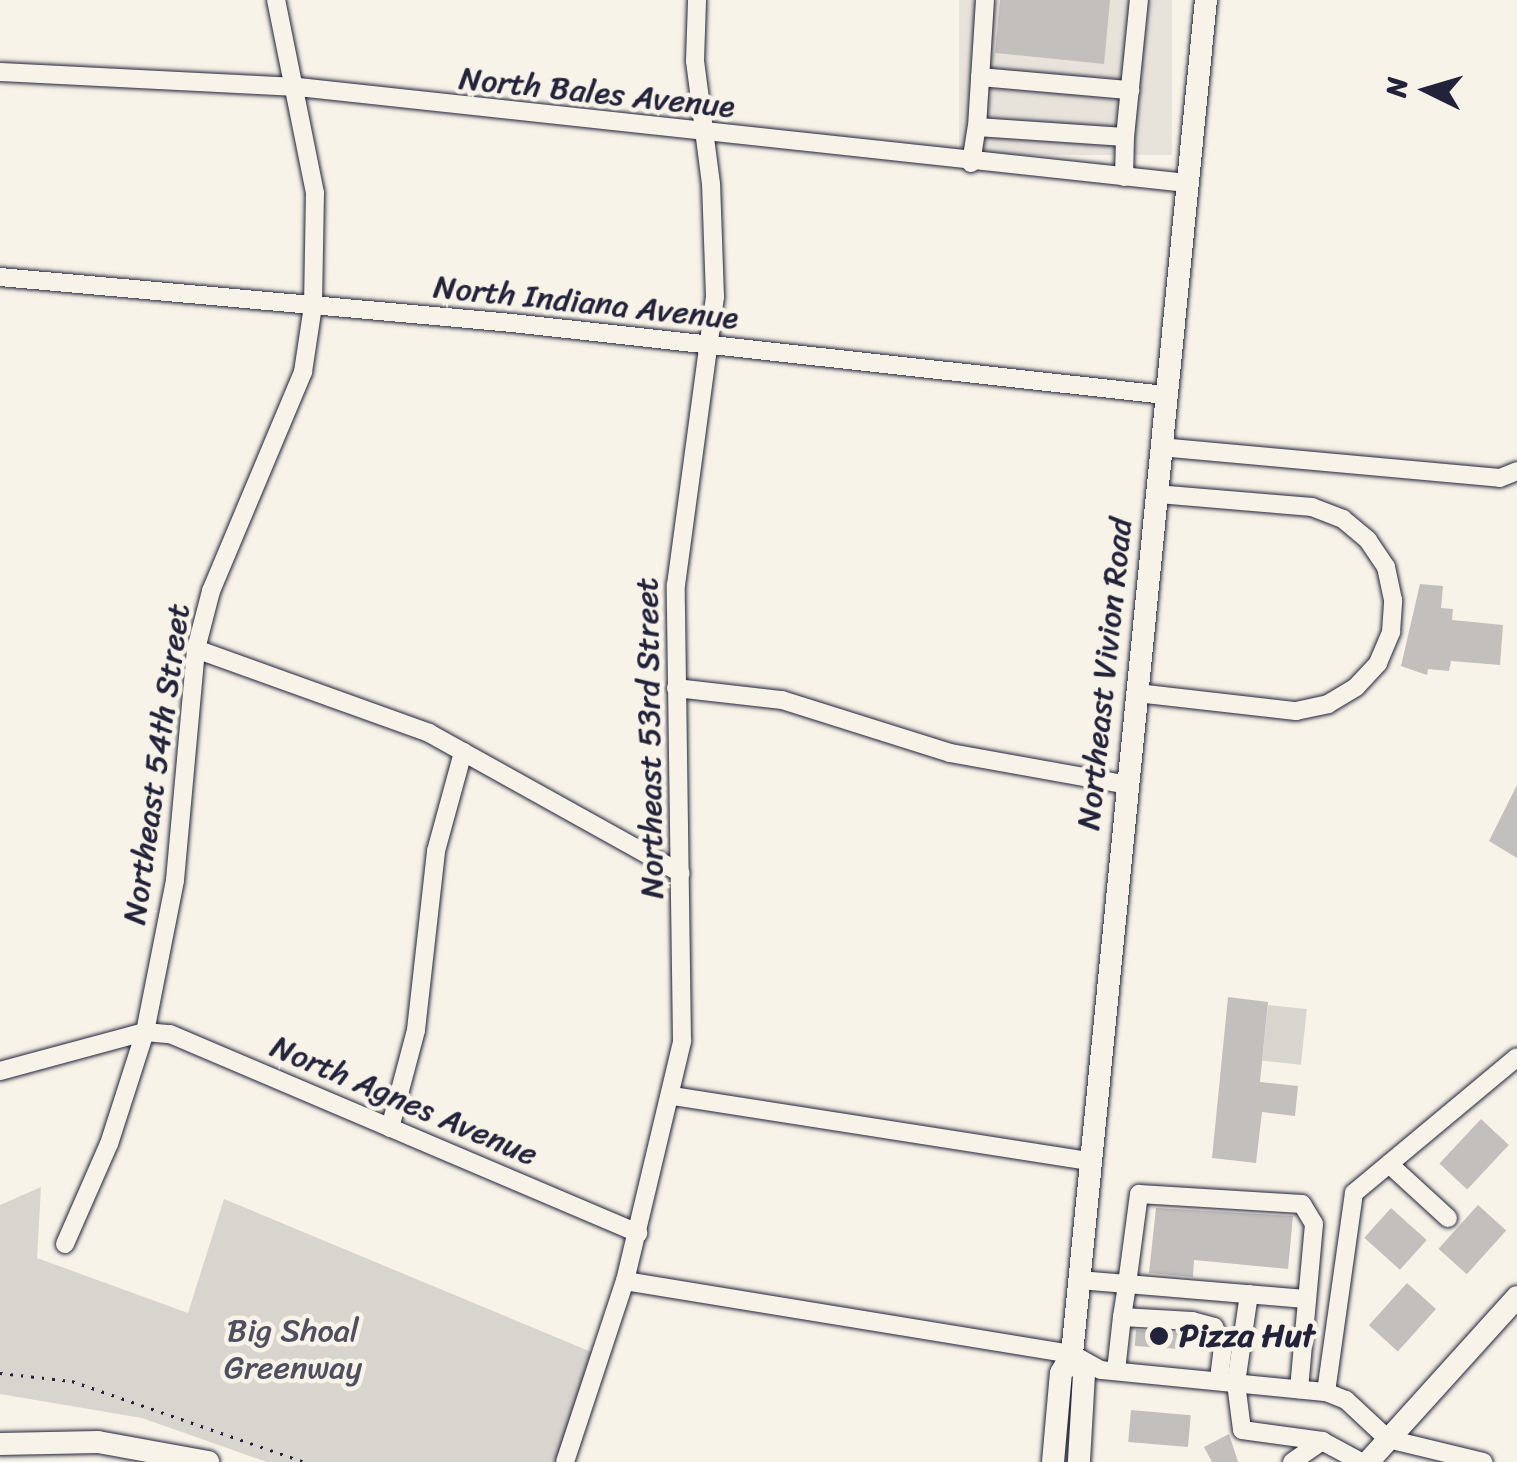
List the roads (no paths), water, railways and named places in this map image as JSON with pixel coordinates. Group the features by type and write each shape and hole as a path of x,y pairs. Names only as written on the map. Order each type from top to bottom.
{"main road":[{"name":"Northeast Vivion Road","path":"1053,1462 1060,1373 1072,1354 1206,0"},
{"path":"1364,1462 1517,1297"},
{"name":"Northeast Vivion Road","path":"1072,1354 1084,1374 1079,1462"},
{"path":"0,1444 208,1462"}],"street":[{"name":"Northeast 54th Street","path":"65,1244 109,1144 144,1032 176,880 196,650 211,591 303,372 313,306 315,193 298,87 276,0"},
{"name":"Northeast 53rd Street","path":"564,1462 625,1281 673,1096 682,1041 676,688 678,566 708,346 715,232 695,61 697,0"},
{"path":"971,163 985,0"},
{"path":"1124,178 1124,138 1140,0"},
{"name":"North Bales Avenue","path":"0,72 298,87 704,136 1187,184"},
{"path":"980,76 1130,90"},
{"path":"977,127 1124,138"},
{"name":"North Indiana Avenue","path":"0,277 1166,394"},
{"path":"1160,447 1500,478 1517,471"},
{"path":"1137,692 1296,711 1328,704 1356,688 1378,663 1391,632 1394,600 1386,567 1368,540 1343,518 1312,506 1156,494"},
{"path":"196,650 317,688 463,752 681,873"},
{"path":"676,688 782,700 950,753 1127,785"},
{"path":"390,1128 416,1030 436,852 463,752"},
{"path":"0,1071 144,1032"},
{"name":"North Agnes Avenue","path":"144,1032 170,1034 638,1233"},
{"path":"1326,1392 1354,1193 1517,1057"},
{"path":"673,1096 1090,1162"},
{"path":"1388,1164 1448,1218"},
{"path":"1116,1371 1139,1194 1302,1204 1314,1218 1299,1389"},
{"path":"1079,1280 1304,1299"},
{"path":"625,1281 1072,1354 1116,1371 1326,1392 1346,1400 1388,1439 1443,1459 1483,1462"},
{"path":"1227,1382 1249,1294"},
{"path":"1122,1317 1214,1327 1223,1346 1227,1382 1242,1430 1322,1441 1364,1462"},
{"path":"1292,1462 1322,1441"}],"place":[{"name":"Pizza Hut","path":"1159,1336"}],"park label":[{"name":"Big Shoal Greenway","path":"293,1350"}]}
